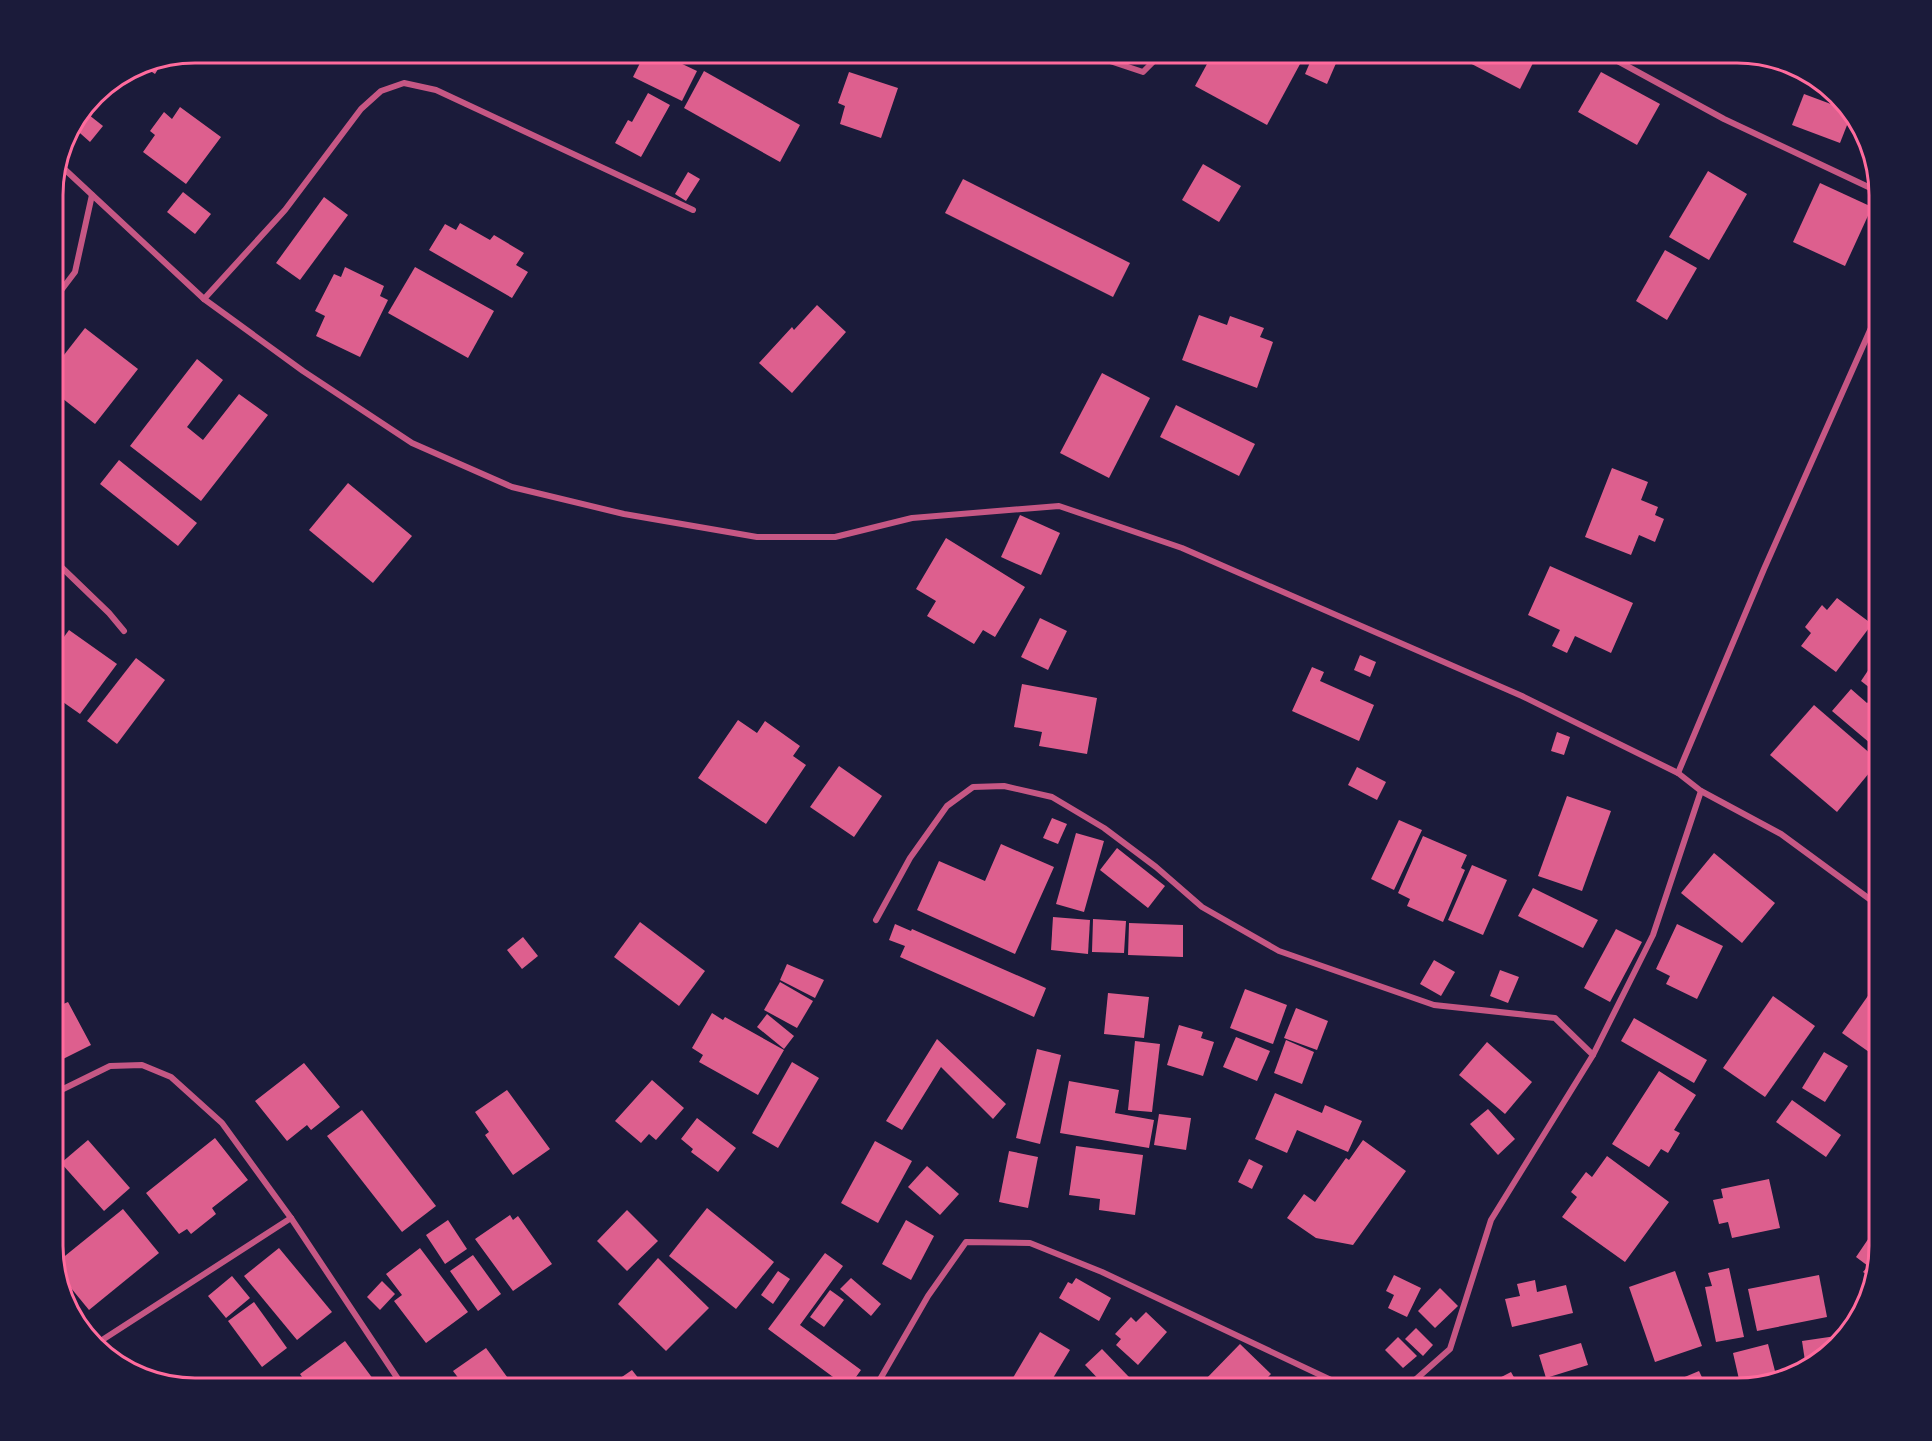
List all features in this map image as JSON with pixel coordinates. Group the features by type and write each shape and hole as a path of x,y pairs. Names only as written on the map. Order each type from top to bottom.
{"street":[{"path":"1117,63 1143,72 1152,63"},
{"path":"1623,63 1724,119 1869,187"},
{"path":"204,298 285,210 360,109 381,91 404,83 436,90 693,210"},
{"path":"65,170 204,298 303,371 412,443 512,487 624,514 757,537 835,537 912,518 1059,506 1182,548 1522,696 1678,774 1701,791 1780,834 1869,898"},
{"path":"63,288 75,272 93,195"},
{"path":"1678,774 1764,569 1869,335"},
{"path":"63,569 109,613 124,631"},
{"path":"876,920 910,858 947,806 973,787 1004,786 1052,797 1104,828 1156,867 1202,908 1279,951 1434,1005 1555,1017 1593,1055"},
{"path":"1418,1378 1450,1349 1491,1220 1593,1055 1653,935 1701,791"},
{"path":"63,1089 110,1066 142,1065 171,1077 222,1123 291,1218 398,1378"},
{"path":"103,1340 291,1218"},
{"path":"881,1378 928,1296 966,1242 1030,1243 1102,1272 1325,1378"}],"building":[{"path":"640,63 680,63 697,71 682,101 633,77"},
{"path":"1208,63 1301,63 1267,125 1195,86"},
{"path":"1310,63 1336,63 1327,84 1305,74"},
{"path":"1470,63 1533,63 1520,89"},
{"path":"159,67 155,74 150,71"},
{"path":"704,71 800,125 780,162 684,108"},
{"path":"849,72 898,88 881,138 840,124 845,106 838,103"},
{"path":"1601,72 1660,104 1637,145 1578,112"},
{"path":"648,93 670,105 641,157 615,143 628,120 632,122"},
{"path":"1804,94 1833,105 1848,123 1840,143 1792,125"},
{"path":"180,107 221,137 186,184 143,152 155,135 150,131 164,112 172,119"},
{"path":"89,115 103,126 90,142 79,132"},
{"path":"1203,164 1241,186 1219,222 1182,200"},
{"path":"1708,171 1747,194 1709,260 1669,237"},
{"path":"688,172 700,179 686,201 675,194"},
{"path":"963,179 1130,263 1113,297 945,213"},
{"path":"1820,183 1869,206 1869,214 1845,266 1793,242"},
{"path":"183,192 211,214 195,234 167,212"},
{"path":"324,197 348,215 300,280 276,263"},
{"path":"460,223 490,240 494,235 524,253 516,265 528,272 512,298 429,250 445,224 456,230"},
{"path":"1665,250 1697,268 1667,320 1636,301"},
{"path":"345,267 384,286 380,296 388,300 360,357 316,336 325,316 315,311 334,274 341,277"},
{"path":"415,267 494,311 468,358 388,313"},
{"path":"817,305 846,332 792,393 759,363 792,327 794,330"},
{"path":"1199,315 1227,325 1230,316 1264,328 1260,337 1273,342 1257,388 1182,360"},
{"path":"85,328 138,369 95,424 63,399 63,356"},
{"path":"197,359 223,380 187,427 203,440 239,394 268,415 201,501 130,446"},
{"path":"1102,373 1150,398 1109,478 1060,453"},
{"path":"1176,405 1255,444 1239,476 1160,437"},
{"path":"119,460 197,523 178,546 100,484"},
{"path":"1612,468 1648,482 1641,500 1658,507 1655,515 1664,519 1655,542 1639,535 1631,555 1585,537"},
{"path":"348,483 412,536 373,583 309,530"},
{"path":"1020,515 1060,533 1041,575 1001,557"},
{"path":"946,538 1025,587 995,637 983,630 974,644 927,616 936,601 916,589"},
{"path":"1550,566 1633,603 1611,653 1575,636 1567,653 1552,646 1560,630 1528,615"},
{"path":"1837,598 1869,622 1869,628 1836,672 1801,646 1811,633 1805,627 1822,605 1827,610"},
{"path":"1040,618 1067,631 1048,670 1021,657"},
{"path":"69,630 117,664 80,714 63,702 63,638"},
{"path":"1360,655 1376,662 1370,677 1354,670"},
{"path":"136,658 165,680 117,744 87,721"},
{"path":"1312,667 1324,672 1320,681 1374,705 1359,741 1292,711"},
{"path":"1869,669 1869,687 1861,681"},
{"path":"1022,684 1097,698 1087,754 1039,746 1042,732 1014,727"},
{"path":"1851,689 1867,703 1869,702 1869,742 1832,711"},
{"path":"1814,705 1869,752 1869,773 1837,812 1770,755"},
{"path":"738,720 757,733 765,721 800,746 793,756 806,765 766,824 698,778"},
{"path":"1557,732 1570,737 1564,755 1551,751"},
{"path":"839,766 882,796 854,837 810,807"},
{"path":"1357,767 1386,782 1377,800 1348,785"},
{"path":"1567,796 1611,811 1582,891 1538,876"},
{"path":"1052,818 1067,824 1058,844 1043,838"},
{"path":"1399,820 1422,830 1394,890 1371,879"},
{"path":"1076,833 1104,841 1084,912 1056,904"},
{"path":"1423,836 1467,855 1461,868 1465,870 1443,922 1407,906 1410,899 1398,893"},
{"path":"1001,844 1054,867 1015,954 917,910 939,861 985,881"},
{"path":"1117,848 1165,886 1148,908 1100,870"},
{"path":"1714,853 1775,903 1742,943 1681,893"},
{"path":"1472,865 1507,880 1483,935 1448,920"},
{"path":"1533,888 1598,920 1583,948 1518,916"},
{"path":"1053,917 1090,920 1088,954 1051,950"},
{"path":"1093,919 1126,921 1124,953 1092,952"},
{"path":"640,922 705,971 679,1006 614,957"},
{"path":"1129,923 1183,925 1183,957 1128,955"},
{"path":"895,924 911,931 912,929 1046,988 1034,1017 900,957 905,946 889,940"},
{"path":"1677,924 1723,946 1697,999 1666,984 1670,976 1656,969"},
{"path":"1616,929 1642,942 1610,1002 1584,988"},
{"path":"523,937 538,956 522,969 507,950"},
{"path":"1434,960 1455,972 1441,996 1420,984"},
{"path":"787,964 824,980 815,998 780,980"},
{"path":"1500,970 1519,977 1508,1003 1490,996"},
{"path":"780,982 813,1001 797,1028 764,1010"},
{"path":"1245,989 1287,1005 1273,1044 1230,1028"},
{"path":"1108,993 1149,997 1144,1038 1104,1034"},
{"path":"1869,994 1869,1052 1842,1033"},
{"path":"1773,996 1815,1026 1765,1097 1723,1068"},
{"path":"68,1002 91,1045 63,1059 63,1004"},
{"path":"1296,1008 1328,1021 1317,1050 1284,1038"},
{"path":"712,1013 723,1020 725,1017 784,1050 758,1095 699,1062 703,1055 692,1048"},
{"path":"767,1014 794,1036 784,1049 757,1027"},
{"path":"1634,1018 1707,1060 1694,1083 1621,1041"},
{"path":"1179,1025 1203,1032 1201,1038 1214,1042 1203,1076 1167,1065"},
{"path":"1236,1037 1270,1051 1257,1081 1223,1067"},
{"path":"937,1039 1006,1104 993,1119 941,1067 902,1130 886,1121"},
{"path":"1286,1040 1314,1052 1302,1084 1274,1073"},
{"path":"1135,1041 1160,1044 1152,1112 1128,1110"},
{"path":"1487,1042 1532,1082 1505,1114 1459,1075"},
{"path":"1037,1049 1061,1055 1040,1144 1016,1138"},
{"path":"1824,1052 1848,1066 1825,1102 1802,1088"},
{"path":"792,1062 819,1078 778,1148 752,1133"},
{"path":"304,1063 340,1107 311,1130 307,1125 287,1141 255,1101"},
{"path":"1659,1071 1696,1095 1674,1130 1680,1133 1668,1153 1661,1149 1649,1167 1612,1144"},
{"path":"652,1080 684,1108 656,1140 649,1134 641,1143 615,1121"},
{"path":"1069,1081 1119,1090 1115,1113 1154,1120 1149,1148 1060,1133"},
{"path":"507,1090 550,1149 513,1175 485,1135 489,1132 475,1112"},
{"path":"1275,1093 1322,1113 1325,1105 1362,1121 1348,1152 1297,1130 1287,1153 1255,1139"},
{"path":"1792,1100 1841,1135 1826,1157 1776,1122"},
{"path":"1488,1109 1515,1139 1498,1155 1470,1124"},
{"path":"362,1110 436,1206 402,1232 327,1136"},
{"path":"1159,1114 1191,1118 1186,1150 1154,1145"},
{"path":"697,1118 736,1148 718,1172 691,1152 693,1149 681,1139"},
{"path":"215,1138 248,1180 212,1208 216,1214 191,1234 187,1229 179,1234 146,1193"},
{"path":"88,1140 130,1188 104,1211 63,1165 63,1161"},
{"path":"1363,1140 1406,1171 1353,1245 1316,1238 1287,1218 1304,1194 1315,1202 1346,1158 1349,1160"},
{"path":"875,1141 912,1161 878,1223 841,1203"},
{"path":"1076,1146 1143,1155 1135,1215 1099,1210 1100,1199 1069,1195"},
{"path":"1009,1151 1038,1157 1028,1208 999,1202"},
{"path":"1607,1156 1669,1202 1625,1262 1562,1217 1577,1197 1571,1192 1586,1172 1592,1177"},
{"path":"1249,1159 1263,1166 1252,1189 1238,1182"},
{"path":"927,1166 959,1194 940,1215 908,1187"},
{"path":"1769,1179 1780,1228 1732,1238 1728,1222 1719,1224 1713,1200 1723,1198 1721,1189"},
{"path":"707,1208 774,1262 736,1309 669,1256"},
{"path":"123,1209 159,1253 89,1310 69,1285 63,1257"},
{"path":"627,1210 658,1241 627,1271 597,1241"},
{"path":"510,1215 513,1220 518,1216 552,1264 513,1291 475,1239"},
{"path":"448,1220 467,1249 445,1264 426,1235"},
{"path":"906,1220 934,1236 911,1280 882,1264"},
{"path":"1869,1238 1868,1266 1856,1257"},
{"path":"279,1248 332,1312 297,1340 244,1276"},
{"path":"420,1248 468,1312 426,1343 394,1301 402,1295 386,1274"},
{"path":"825,1253 843,1266 800,1325 861,1370 855,1378 834,1378 768,1329"},
{"path":"473,1255 501,1294 478,1311 450,1271"},
{"path":"658,1258 709,1308 666,1351 618,1304"},
{"path":"1729,1268 1744,1337 1716,1342 1705,1287 1712,1286 1708,1273"},
{"path":"778,1271 790,1279 773,1304 761,1295"},
{"path":"1675,1271 1702,1346 1655,1362 1629,1287"},
{"path":"1394,1275 1421,1288 1407,1317 1388,1308 1394,1295 1386,1291"},
{"path":"1819,1275 1827,1317 1757,1331 1748,1289"},
{"path":"232,1276 250,1298 226,1318 208,1296"},
{"path":"851,1278 881,1304 871,1316 840,1289"},
{"path":"1076,1278 1111,1298 1099,1321 1059,1298 1068,1282 1072,1284"},
{"path":"1535,1280 1537,1292 1566,1285 1573,1313 1512,1327 1505,1299 1520,1296 1517,1284"},
{"path":"382,1281 395,1294 380,1310 367,1297"},
{"path":"1440,1288 1458,1306 1435,1328 1418,1311"},
{"path":"830,1290 844,1300 824,1327 810,1317"},
{"path":"254,1302 287,1348 262,1367 228,1321"},
{"path":"1146,1312 1167,1332 1138,1365 1116,1345 1121,1339 1115,1334 1131,1317 1136,1322"},
{"path":"1416,1328 1433,1345 1423,1356 1405,1339"},
{"path":"1040,1332 1070,1350 1053,1378 1013,1378"},
{"path":"1398,1337 1417,1356 1403,1368 1385,1350"},
{"path":"1832,1337 1805,1359 1802,1341"},
{"path":"345,1341 372,1378 303,1378 300,1374"},
{"path":"1581,1343 1588,1365 1546,1378 1539,1355"},
{"path":"1240,1344 1271,1374 1267,1378 1207,1378"},
{"path":"1768,1344 1775,1372 1739,1378 1733,1353"},
{"path":"486,1348 508,1378 458,1378 453,1371"},
{"path":"1102,1349 1129,1377 1097,1378 1085,1365"},
{"path":"632,1370 638,1378 620,1378"},
{"path":"1699,1371 1702,1378 1682,1378"},
{"path":"1511,1372 1514,1378 1499,1378"}]}
